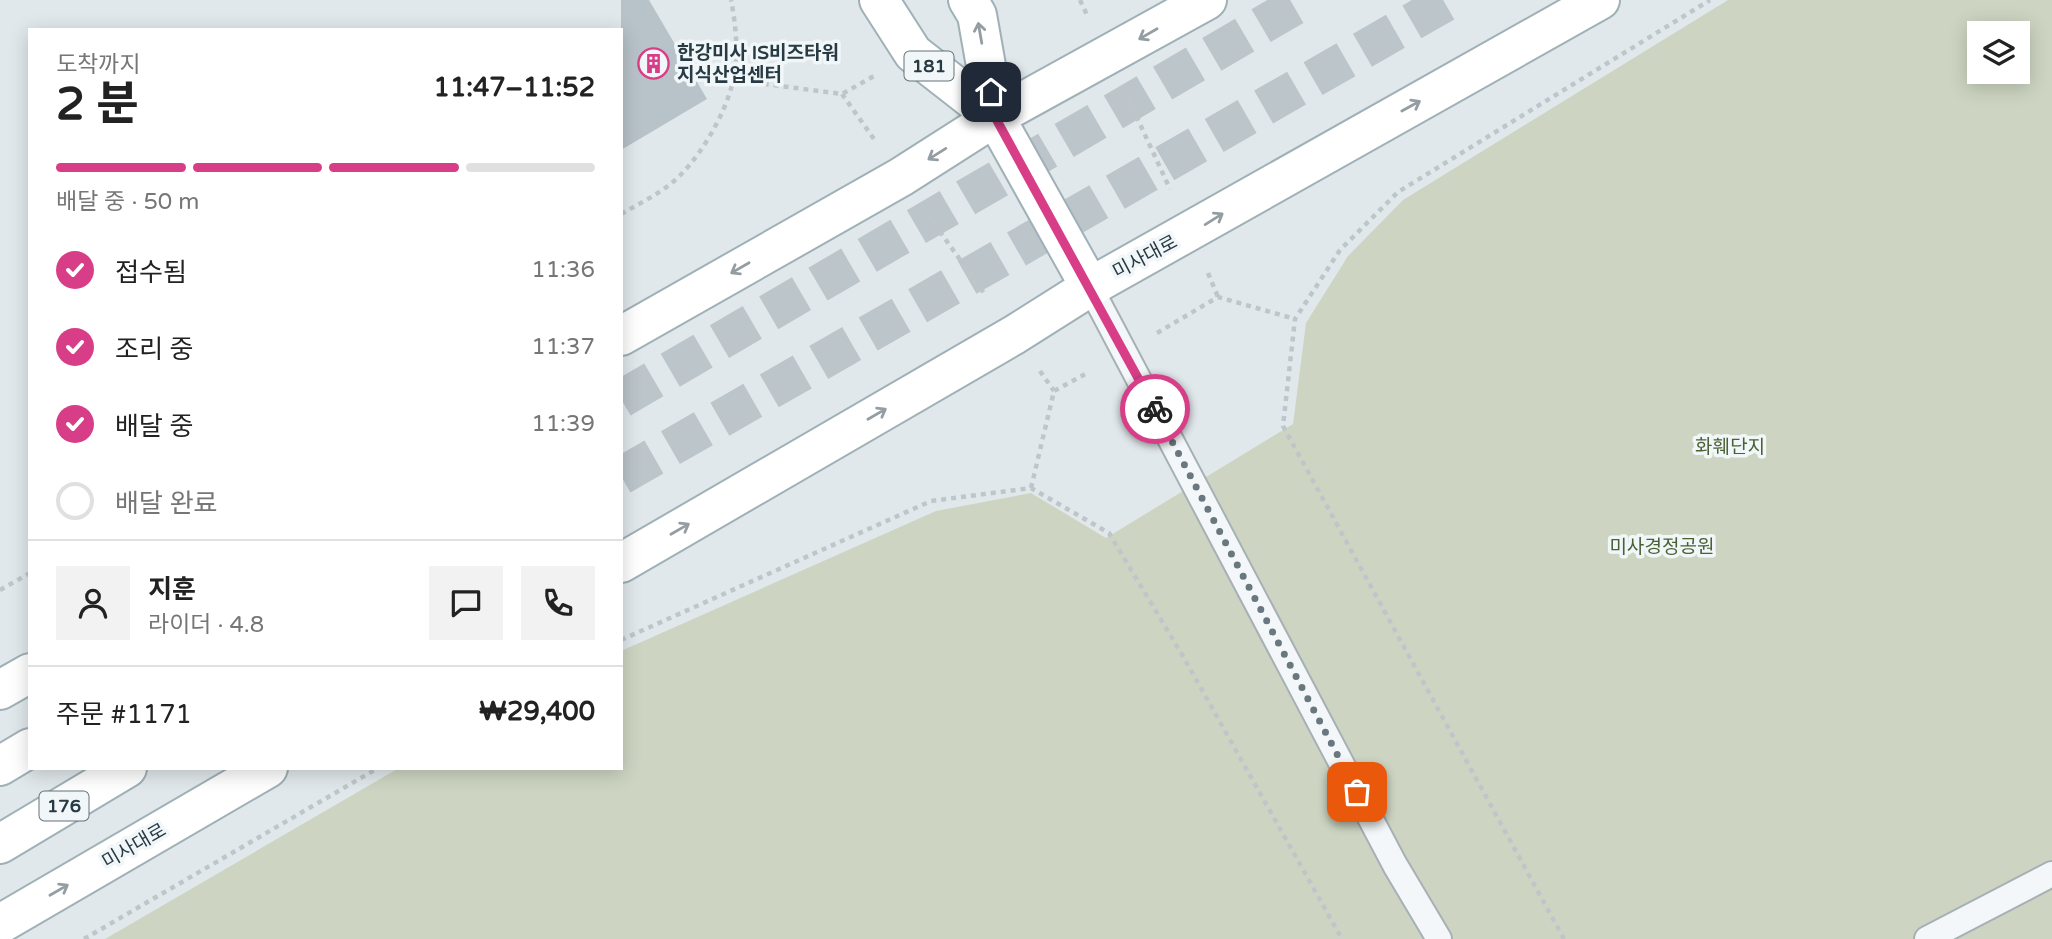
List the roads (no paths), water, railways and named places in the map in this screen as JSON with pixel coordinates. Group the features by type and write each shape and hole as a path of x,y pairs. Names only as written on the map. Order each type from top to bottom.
{"main road":[{"name":"181","path":"878,0 913,53 995,117"},
{"name":"181","path":"968,0 977,15 995,117 1090,287"},
{"path":"623,334 901,177 995,117 1109,57 1207,0"},
{"name":"미사대로","path":"623,562 1090,287 1191,233 1268,186 1600,0"},
{"path":"0,690 28,674"},
{"path":"0,766 28,749"},
{"name":"176","path":"0,844 124,770"},
{"name":"미사대로","path":"0,924 265,770"}],"lane":[{"path":"1090,287 1395,865 1439,939"},
{"path":"1927,939 2052,874"}],"tunnel":[{"path":"623,398 1305,0"},
{"path":"623,475 1450,0"}],"place":[{"name":"한강미사 IS비즈타워 지식산업센터","path":"654,64"}],"park label":[{"name":"화훼단지","path":"1730,447"},
{"name":"미사경정공원","path":"1662,547"}]}
